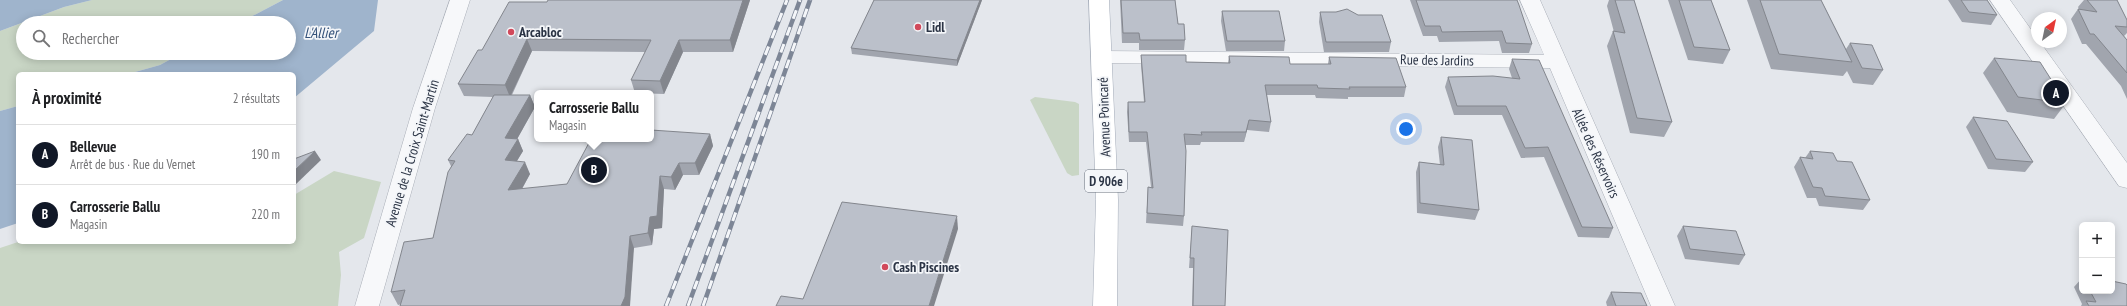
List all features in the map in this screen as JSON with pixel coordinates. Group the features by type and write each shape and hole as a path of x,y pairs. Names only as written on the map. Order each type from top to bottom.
{"main road":[{"name":"Avenue Poincaré","path":"1099,0 1107,200 1105,306"}],"street":[{"name":"Avenue de la Croix Saint-Martin","path":"367,306 424,108 460,0"},
{"name":"Allée des Réservoirs","path":"1530,0 1663,306"},
{"path":"2000,0 2127,180"},
{"name":"Rue des Jardins","path":"1102,57 1556,62"}],"green space":[{"path":"92,0 283,0 252,16 40,16 64,7"},
{"path":"16,25 16,60 169,60 160,65 135,72 16,72 16,107 0,111 0,31"},
{"path":"1035,97 1075,102 1079,104 1079,175 1072,176 1067,173 1030,100"},
{"path":"334,171 381,182 364,238 339,252 341,275 338,306 0,306 0,248 16,243 16,244 296,244 296,194"}],"water":[{"path":"0,0 92,0 64,7 40,16 16,16 16,25 0,31"},
{"name":"L'Allier","path":"283,0 378,0 374,31 296,96 296,72 135,72 160,65 169,60 296,60 296,16 252,16"},
{"path":"16,107 16,224 0,229 0,111"}],"building":[{"path":"548,0 743,0 730,40 679,40 660,81 631,80 651,40 527,39 505,85 458,84 478,50 482,50 509,2 547,2"},
{"name":"Lidl","path":"874,0 980,0 957,60 851,48"},
{"path":"1121,0 1175,0 1178,24 1184,24 1185,40 1140,40 1139,33 1123,33"},
{"path":"1416,0 1517,0 1532,44 1506,43 1502,31 1442,32 1440,26 1425,26"},
{"path":"1615,0 1634,0 1672,122 1637,118 1613,31 1625,33"},
{"path":"1679,0 1711,0 1730,50 1694,47"},
{"path":"1760,0 1821,0 1852,62 1779,54"},
{"path":"1961,0 1987,0 1997,15 1969,12"},
{"path":"2087,0 2117,0 2127,20 2127,27 2115,26 2127,40 2127,73 2094,34 2090,34 2078,9 2097,12"},
{"path":"1347,9 1358,15 1382,15 1391,42 1326,42 1320,12 1336,12"},
{"path":"1222,11 1279,11 1285,41 1227,41"},
{"path":"1850,43 1872,45 1883,70 1862,68"},
{"path":"1141,55 1186,55 1186,62 1230,63 1229,56 1289,57 1290,64 1331,64 1329,57 1396,58 1406,87 1349,87 1350,89 1318,88 1317,85 1265,85 1271,122 1249,120 1246,132 1201,132 1202,135 1184,134 1186,151 1184,216 1147,213 1148,187 1153,188 1147,132 1129,132 1128,102 1145,102"},
{"path":"1994,58 2040,62 2066,103 2018,97"},
{"path":"1512,59 1539,60 1613,228 1582,227 1548,147 1525,148 1506,106 1457,106 1448,77 1493,76 1520,79"},
{"path":"494,95 530,95 505,138 518,139 505,160 525,162 508,190 567,184 589,142 654,142 654,130 710,134 695,163 679,163 671,177 660,176 657,216 650,217 648,233 630,236 625,297 621,306 400,306 405,290 391,292 404,242 433,238 448,172 455,161 448,160 467,134 472,135"},
{"path":"1973,117 2007,121 2033,162 1996,159"},
{"path":"1441,137 1472,140 1479,210 1420,203 1419,162 1444,165"},
{"path":"315,151 296,169 296,158"},
{"path":"1810,151 1833,153 1837,161 1852,162 1870,200 1825,196 1822,188 1813,187 1800,157 1813,159"},
{"name":"Cash Piscines","path":"842,202 957,216 929,306 776,306 781,296 803,299"},
{"path":"1192,226 1228,230 1225,306 1193,306 1194,258 1190,258"},
{"path":"1683,226 1736,231 1745,255 1690,249"},
{"path":"2115,282 2127,285 2127,306 2089,306 2086,301 2096,302 2092,294 2115,294"},
{"path":"1611,292 1641,293 1647,306 1616,306"}],"railway":[{"path":"666,306 787,0"},
{"path":"688,306 800,0"},
{"path":"703,306 810,0"}],"place":[{"name":"Lidl","path":"918,27"},
{"name":"Arcabloc","path":"511,32"},
{"name":"Bellevue","path":"2056,93"},
{"name":"Carrosserie Ballu","path":"594,170"},
{"name":"Cash Piscines","path":"885,267"}]}
